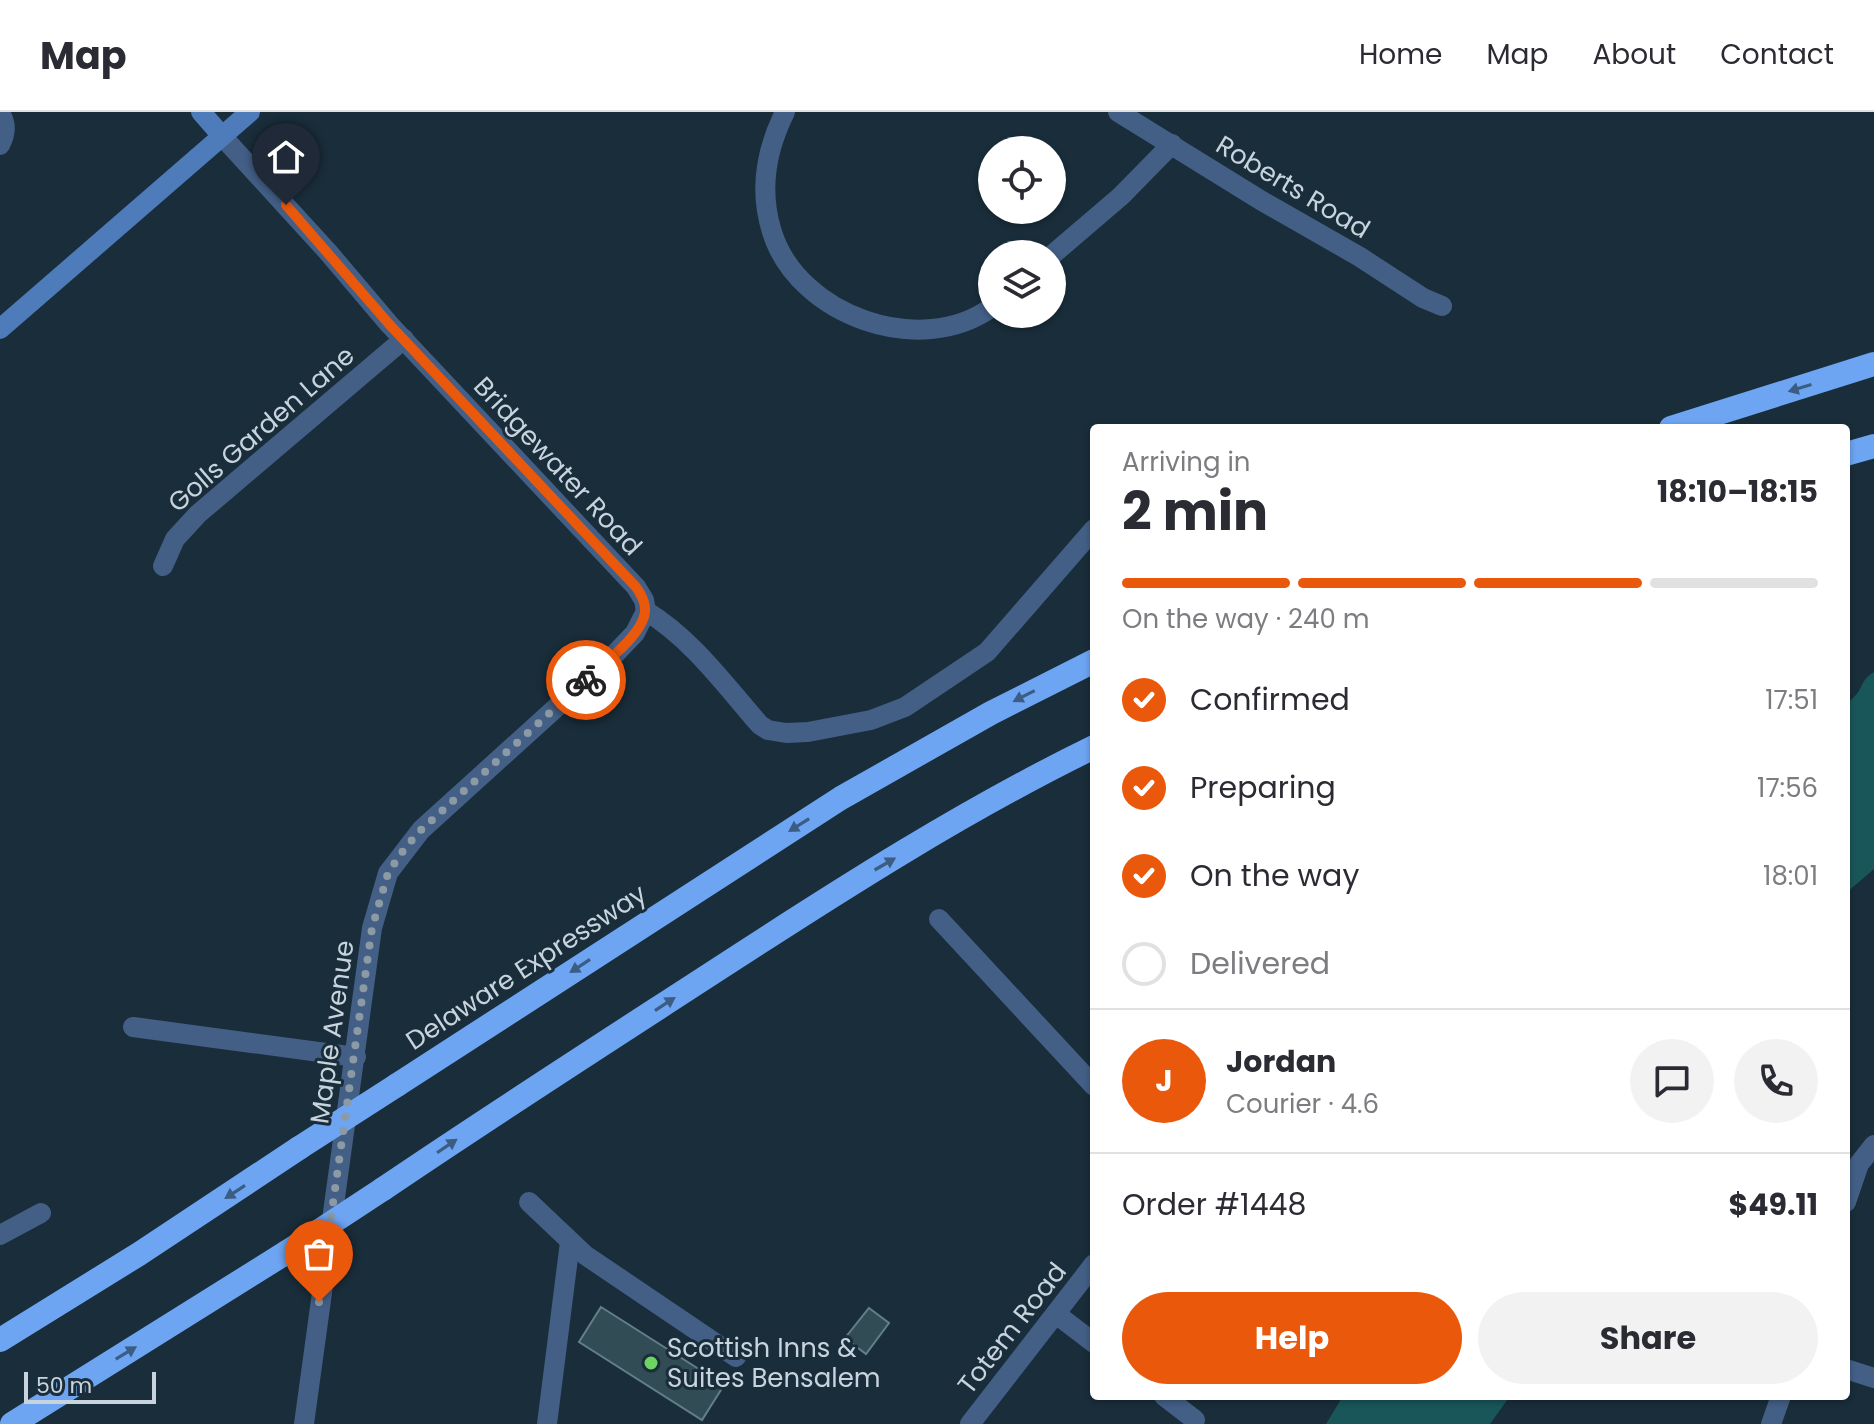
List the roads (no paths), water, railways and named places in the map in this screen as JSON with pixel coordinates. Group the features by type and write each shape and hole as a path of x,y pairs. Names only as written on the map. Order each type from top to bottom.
{"highway":[{"path":"1684,424 1874,364"},
{"path":"1850,453 1874,446"},
{"name":"Delaware Expressway","path":"0,1340 139,1254 841,798 991,713 1090,663"},
{"path":"12,1424 287,1252 830,898 1012,790 1090,749"}],"main road":[{"name":"Bridgewater Road","path":"201,112 222,136"},
{"path":"0,329 250,112"}],"street":[{"path":"785,112 769,152 766,172 768,219 782,254 813,290 858,319 899,329 945,327 978,316"},
{"name":"Roberts Road","path":"1118,112 1423,298 1442,306"},
{"path":"0,113 5,121 5,133 0,145"},
{"name":"Bridgewater Road","path":"222,136 404,339 636,587 646,611 665,622 687,643 760,725 768,730 808,732 871,720 905,707 987,652 1005,635 1090,534"},
{"path":"1066,243 1121,196 1172,144"},
{"name":"Golls Garden Lane","path":"163,566 175,539 198,514 404,339"},
{"name":"Maple Avenue","path":"304,1424 372,928 388,873 421,830 613,656 635,633 646,611"},
{"path":"939,919 1090,1082"},
{"path":"133,1027 356,1057"},
{"path":"1850,1190 1859,1164 1874,1145"},
{"path":"529,1202 570,1242 669,1314 736,1357"},
{"path":"0,1235 41,1213"},
{"path":"547,1424 570,1242"},
{"name":"Totem Road","path":"970,1424 1090,1269"},
{"path":"1056,1314 1090,1340"},
{"path":"1850,1370 1874,1378"},
{"path":"1169,1400 1195,1420"},
{"path":"1771,1424 1780,1400"}],"place":[{"name":"Scottish Inns & Suites Bensalem","path":"651,1363"}]}
